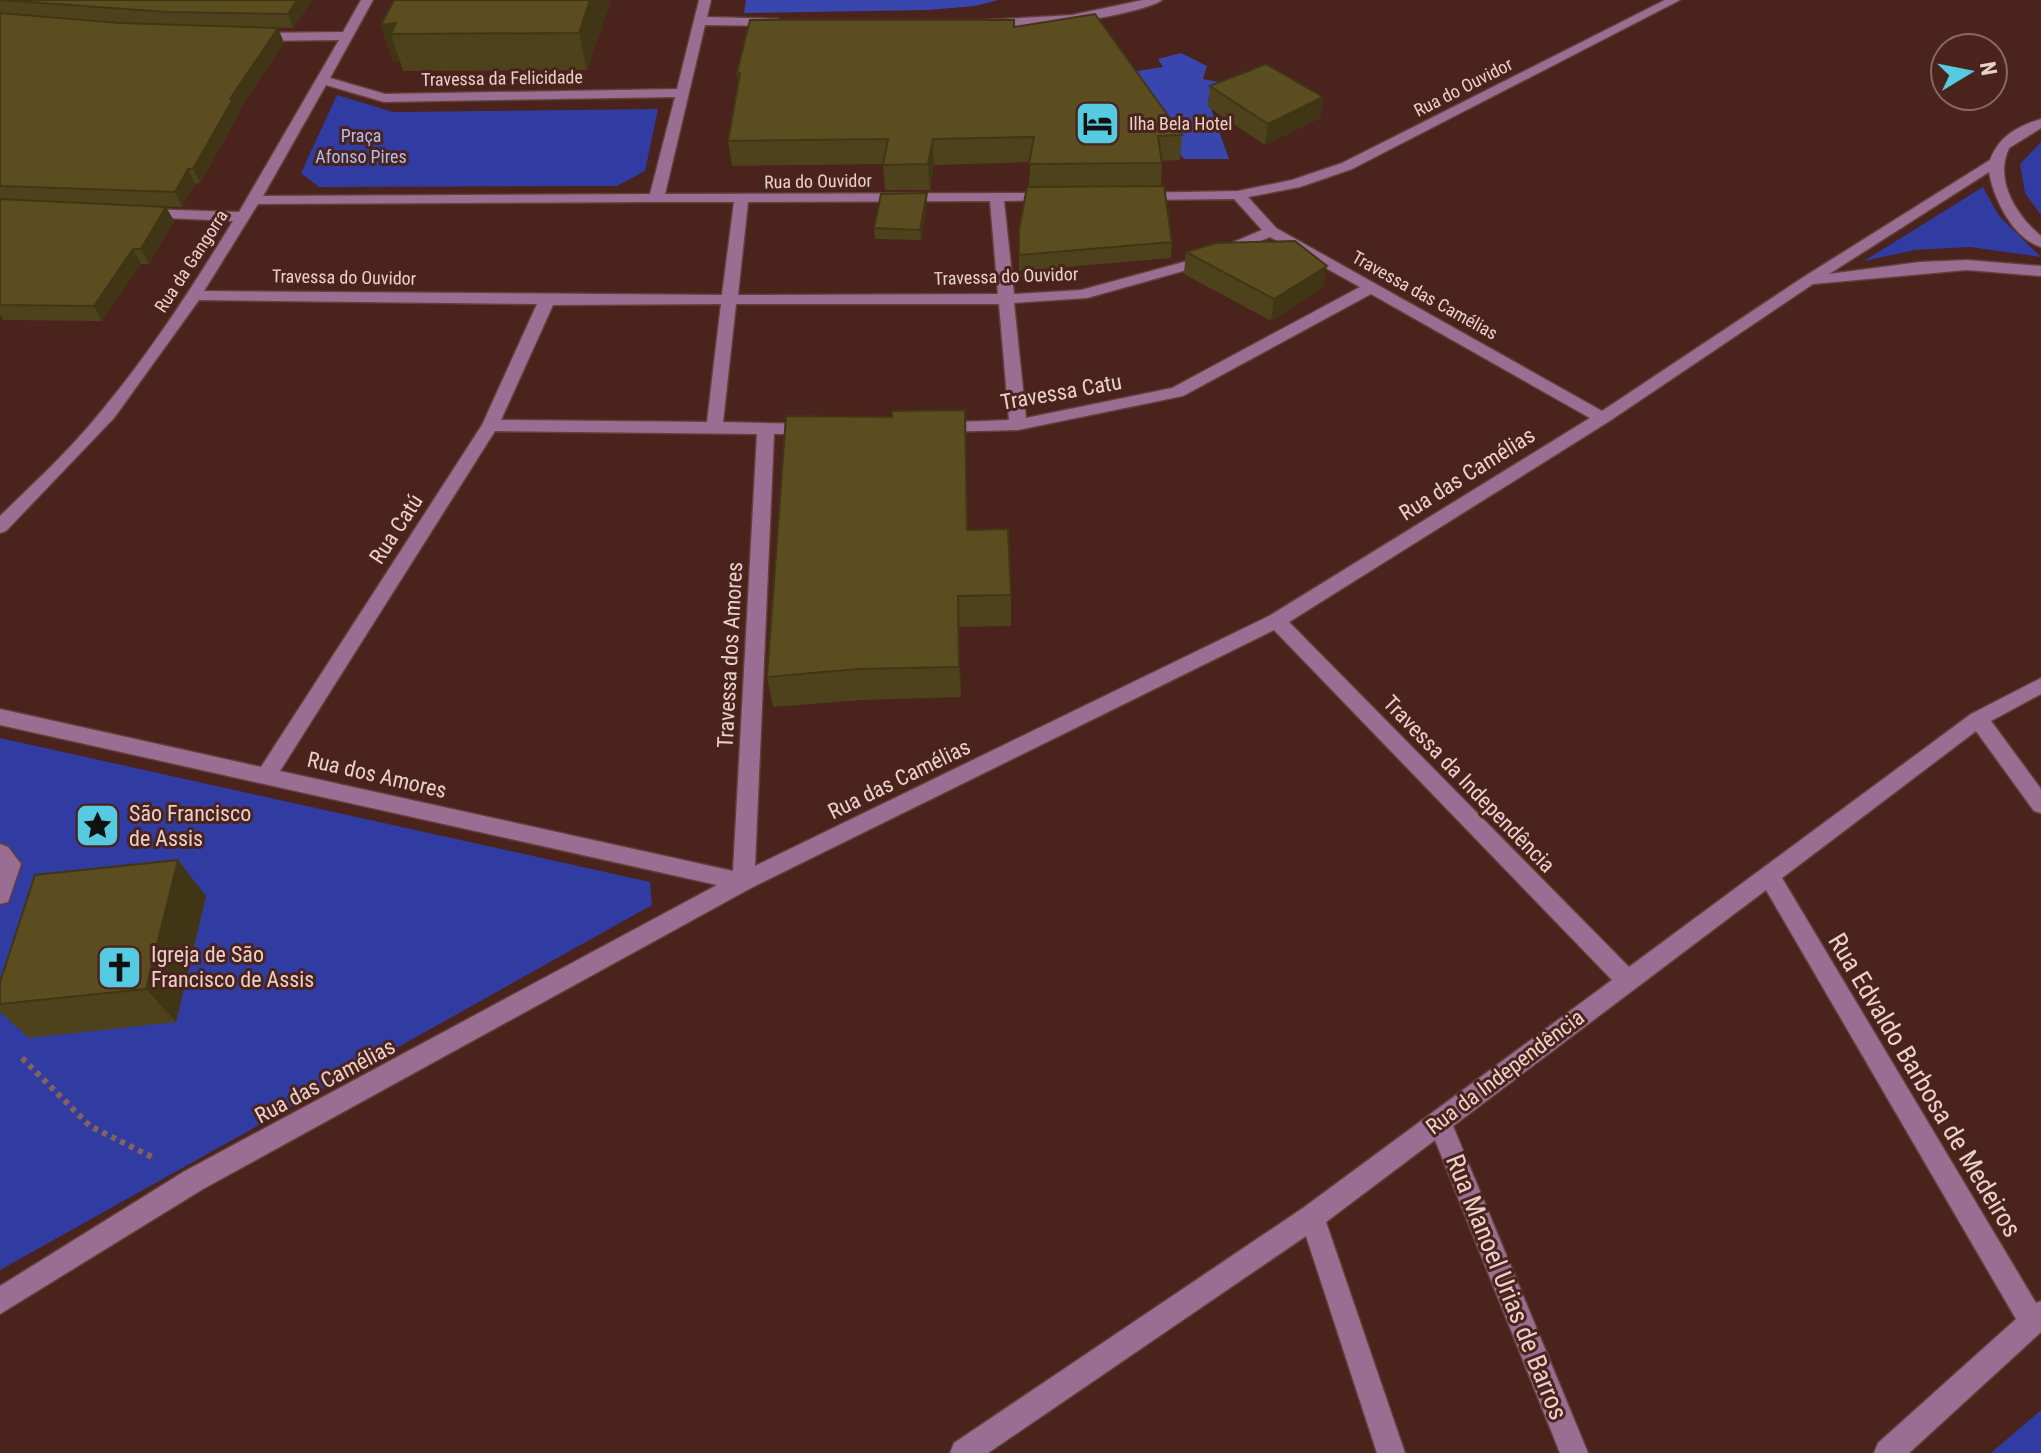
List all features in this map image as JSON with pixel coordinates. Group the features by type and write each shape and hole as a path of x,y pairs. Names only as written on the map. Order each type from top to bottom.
{"street":[{"name":"Rua da Gangorra","path":"4,519 119,401 196,295 254,200 367,0"},
{"path":"656,200 705,0"},
{"path":"967,23 1077,20 1123,5 1156,0"},
{"name":"Rua do Ouvidor","path":"1117,196 1238,195 1295,184 1347,166 1674,0"},
{"path":"700,21 794,22"},
{"path":"245,37 347,36"},
{"name":"Travessa da Felicidade","path":"323,80 384,98 684,93"},
{"name":"Rua das Camélias","path":"0,1301 194,1180 743,882 1276,621 1602,418 1807,281 1996,162 2003,147 2023,130 2041,123"},
{"path":"1996,162 2003,202 2041,243"},
{"name":"Travessa das Camélias","path":"1238,195 1271,231 1602,418"},
{"name":"Rua do Ouvidor","path":"254,200 1072,196"},
{"path":"997,197 1018,425"},
{"path":"714,430 741,200"},
{"path":"126,213 244,217"},
{"name":"Travessa do Ouvidor","path":"196,295 547,300 1004,299 1082,295 1196,263 1271,231"},
{"name":"Rua das Camélias","path":"1807,281 1920,267 1967,265 2041,271"},
{"name":"Travessa Catu","path":"923,427 1018,425 1177,392 1372,287"},
{"name":"Rua Catú","path":"267,775 490,425 547,300"},
{"path":"490,425 714,430 829,428"},
{"name":"Travessa dos Amores","path":"743,882 766,429"},
{"name":"Travessa da Independência","path":"1276,621 1627,980"},
{"name":"Rua da Independência","path":"964,1453 1312,1217 1978,719 2041,685"},
{"name":"Rua dos Amores","path":"0,717 743,882"},
{"path":"1978,719 2041,805"},
{"path":"0,853 10,864 0,895"},
{"name":"Rua Edvaldo Barbosa de Medeiros","path":"1769,876 2036,1318"},
{"name":"Rua Manoel Urias de Barros","path":"1439,1121 1574,1453"},
{"path":"1312,1217 1391,1453"},
{"path":"1888,1453 2036,1318"}],"path":[{"path":"22,1058 90,1126 194,1180"}],"green space":[{"name":"Praça Afonso Pires","path":"337,95 393,112 658,109 645,171 617,186 319,187 301,173"},
{"path":"2041,142 2041,215 2025,193 2020,164"},
{"path":"1983,187 1999,216 2041,257 1970,247 1915,250 1864,261"},
{"path":"0,738 650,882 652,905 0,1270"},
{"path":"2041,1410 2041,1453 1991,1453"}],"shaded area":[{"path":"746,0 998,0 975,6 928,10 744,13"},
{"path":"1181,53 1207,66 1203,79 1229,84 1208,100 1229,159 1184,159 1141,106 1104,76 1163,67 1158,59"}],"building":[{"path":"0,0 297,0 288,14 167,12"},
{"path":"394,0 590,0 579,33 391,34 396,23 381,25"},
{"path":"0,13 120,23 278,28 230,99 233,99 193,169 188,169 175,192 0,186"},
{"path":"1095,14 1182,135 1158,136 1162,163 1029,164 1034,137 933,139 928,164 883,165 888,139 728,141 740,73 737,72 750,20 1014,20 1014,27"},
{"path":"1266,64 1323,97 1268,124 1210,86"},
{"path":"1164,186 1172,242 1019,255 1019,230 1027,187"},
{"path":"927,193 920,230 874,228 881,194"},
{"path":"0,199 166,207 141,249 133,249 94,306 0,305"},
{"path":"1295,241 1327,266 1274,299 1186,252 1216,243"},
{"path":"965,410 967,530 1008,529 1011,595 958,596 959,667 858,669 767,677 786,416 892,417 892,411"},
{"path":"178,860 146,989 0,1004 0,982 35,875"}],"place":[{"name":"Ilha Bela Hotel","path":"1098,123"},
{"name":"São Francisco de Assis","path":"98,826"},
{"name":"Igreja de São Francisco de Assis","path":"120,967"}]}
